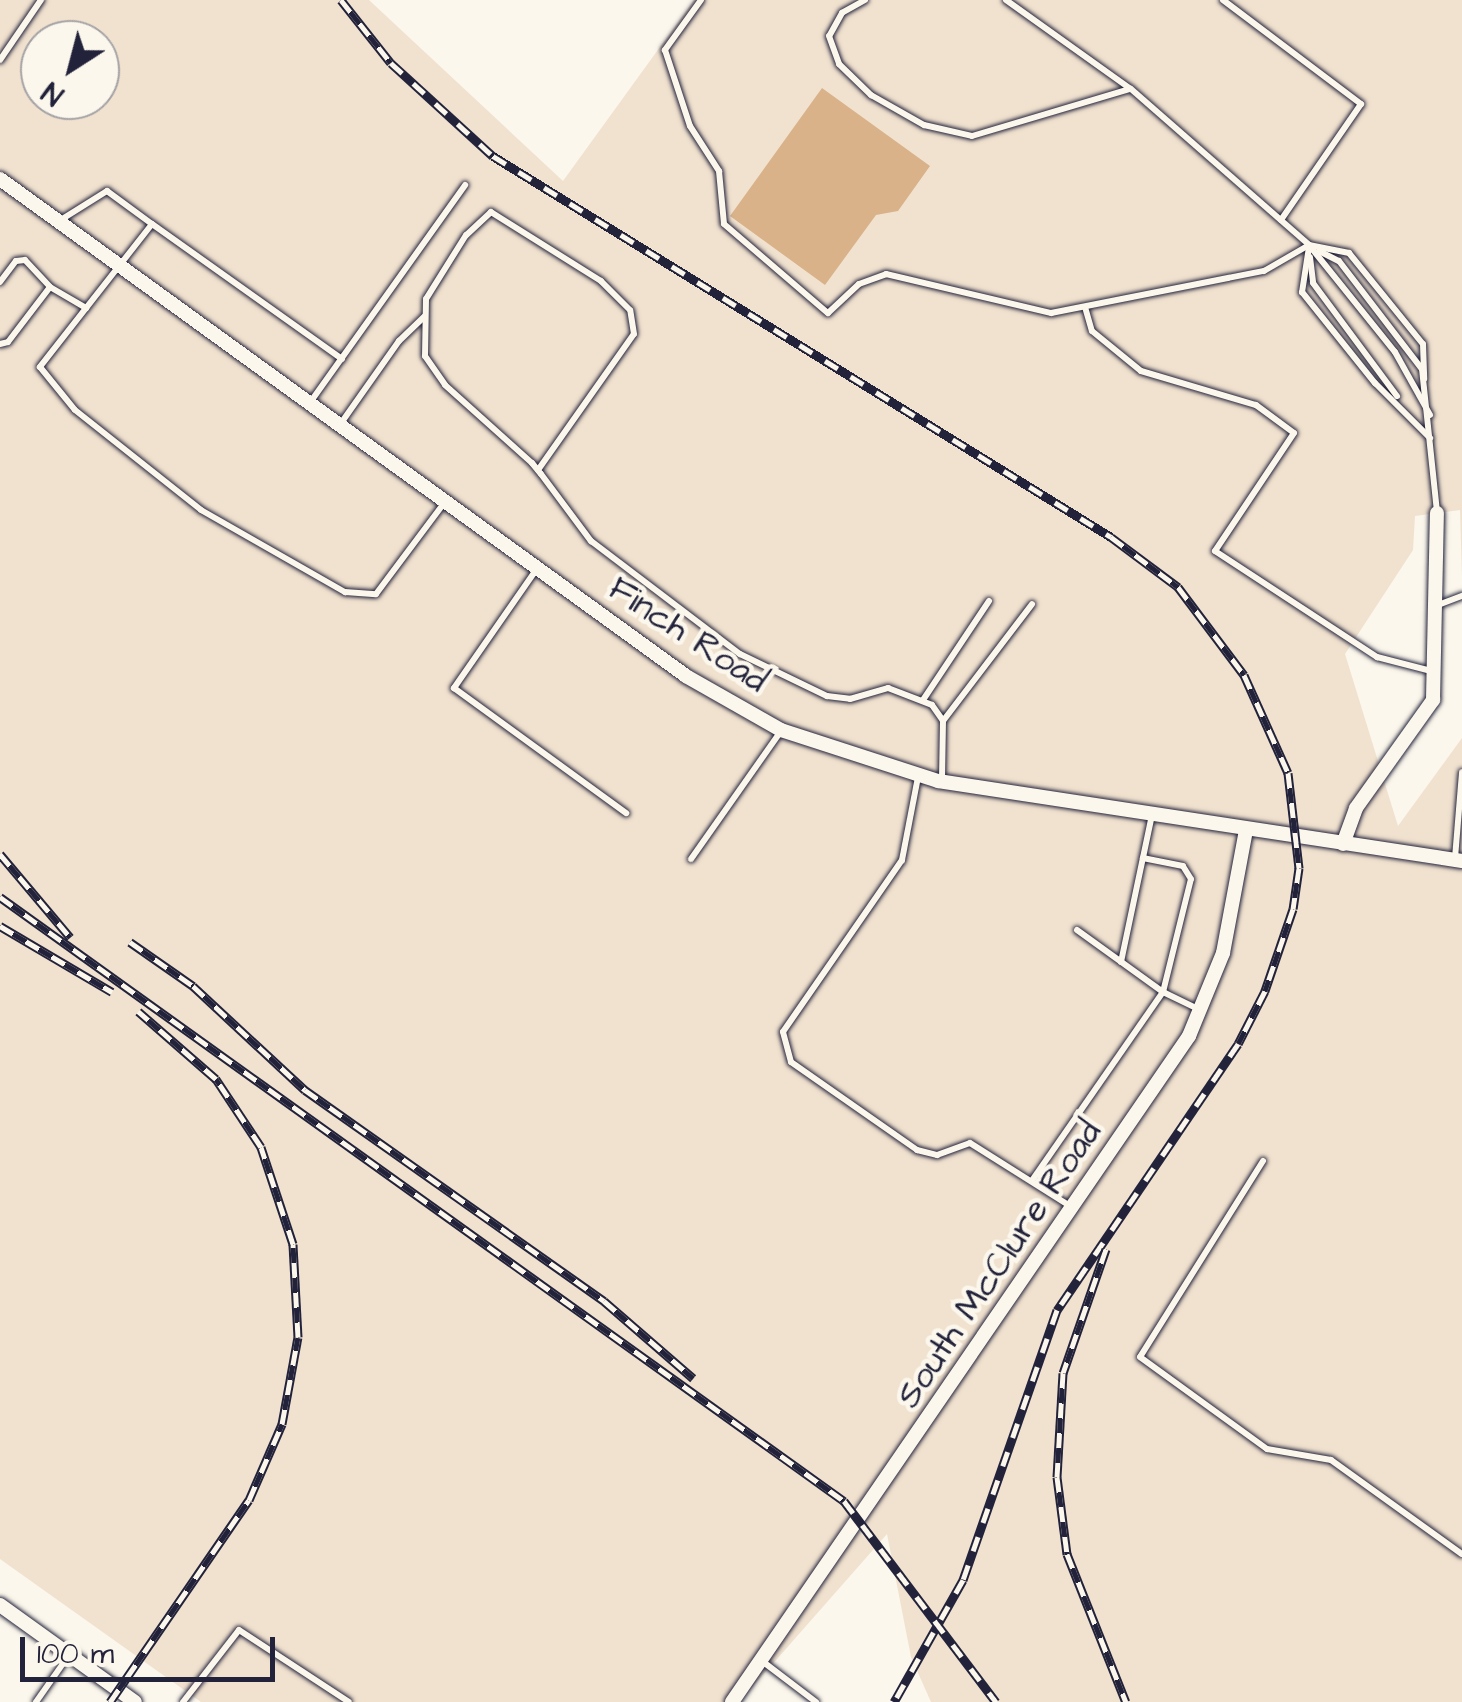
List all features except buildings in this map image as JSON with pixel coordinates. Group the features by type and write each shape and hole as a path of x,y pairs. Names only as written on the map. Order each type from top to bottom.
{"street":[{"name":"Finch Road","path":"0,180 55,224 686,676 781,730 942,782 1458,860"},
{"path":"1342,844 1360,801 1431,704 1436,672 1437,513"},
{"name":"South McClure Road","path":"732,1702 1073,1208 1201,1010 1223,954 1246,830"},
{"path":"0,1606 135,1702"}],"lane":[{"path":"1,56 41,0"},
{"path":"701,0 665,50 690,126 719,171 724,224 782,278 828,313 859,284 886,274 1051,312 1264,271 1309,246 1349,253 1423,344 1437,513"},
{"path":"865,0 842,13 829,36 839,64 871,95 924,124 972,136 1131,89"},
{"path":"1006,0 1131,89 1309,246 1395,352 1430,414"},
{"path":"1223,0 1361,104 1281,220"},
{"path":"308,405 465,185"},
{"path":"55,224 107,191 342,359"},
{"path":"538,470 634,334 630,310 601,282 490,212 466,235 426,299 425,356 444,385 538,470 592,541 740,654 826,696 850,700 888,688 923,700 943,721"},
{"path":"152,224 40,367 75,410 201,510 345,592 376,594 444,502"},
{"path":"1309,246 1340,261 1406,344 1424,379"},
{"path":"1309,246 1302,292 1376,383 1398,398"},
{"path":"1309,246 1313,282 1430,438"},
{"path":"0,282 16,261 25,260 50,287 86,308"},
{"path":"0,344 8,342 50,287"},
{"path":"1085,307 1092,331 1141,371 1253,404 1294,433 1215,551 1377,657 1436,672"},
{"path":"338,427 399,341 426,316"},
{"path":"536,569 454,688 626,813"},
{"path":"1437,605 1462,596"},
{"path":"923,700 989,600"},
{"path":"942,782 943,721 1032,604"},
{"path":"690,859 781,730"},
{"path":"1458,860 1462,772"},
{"path":"918,776 902,860 783,1032 791,1062 917,1150 937,1155 970,1143 1033,1179 1073,1208"},
{"path":"1121,962 1152,815"},
{"path":"1033,1179 1163,992 1191,879 1183,866 1143,858"},
{"path":"1077,930 1163,992 1201,1010"},
{"path":"1264,1161 1140,1356 1267,1449 1331,1460 1462,1554"},
{"path":"183,1702 239,1630 349,1702"},
{"path":"36,1702 70,1655"},
{"path":"762,1660 816,1702"}],"shaded area":[{"path":"0,0 369,0 563,181 694,0 1462,0 1462,577 1460,510 1415,516 1413,550 1345,654 1398,826 1462,738 1462,1702 931,1702 911,1657 887,1534 739,1702 201,1702 0,1559"}],"railway":[{"path":"341,0 391,63 493,156 1111,537 1178,587 1244,675 1288,773 1299,868 1293,909 1265,991 1238,1044 1057,1310 963,1580 894,1702"},
{"path":"0,854 70,937"},
{"path":"0,897 844,1501 996,1702"},
{"path":"0,926 112,992"},
{"path":"130,942 193,986 305,1090 604,1301 693,1378"},
{"path":"110,1702 249,1500 282,1424 298,1337 293,1244 261,1147 216,1079 138,1011"},
{"path":"1106,1249 1063,1373 1057,1477 1067,1554 1126,1702"}]}
